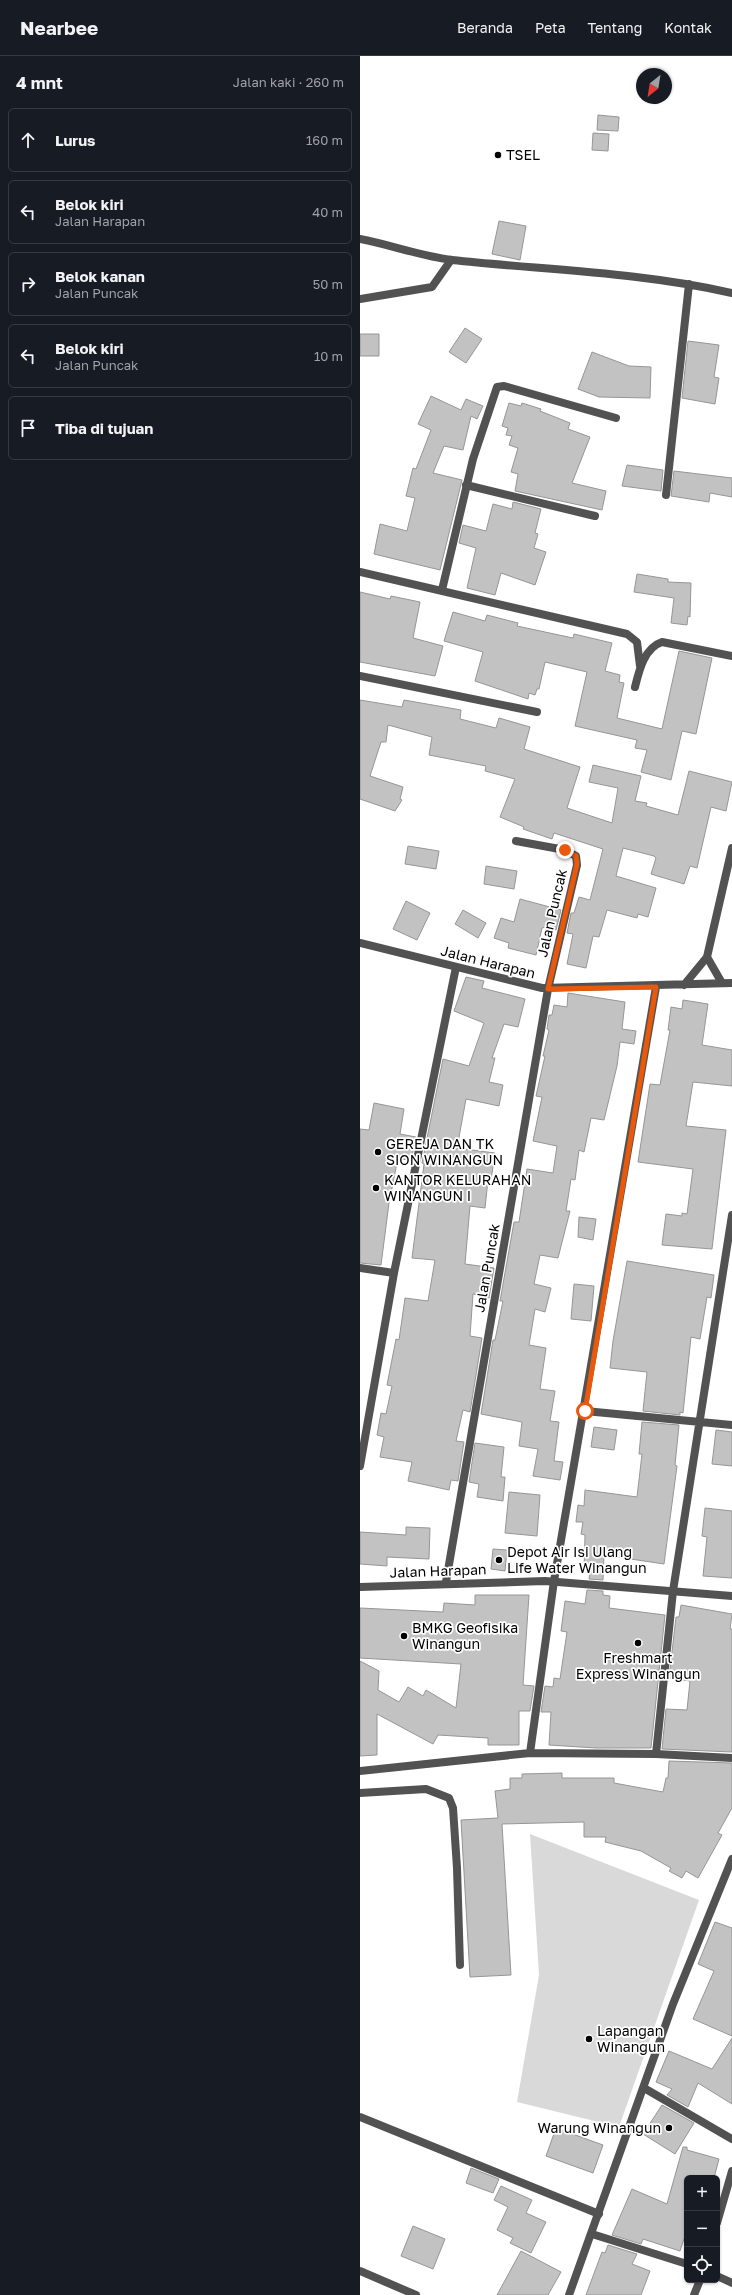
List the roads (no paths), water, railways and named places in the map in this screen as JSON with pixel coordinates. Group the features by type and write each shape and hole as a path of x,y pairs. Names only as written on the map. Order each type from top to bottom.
{"street":[{"path":"360,239 451,260 589,271 689,284 732,293"},
{"path":"360,299 432,287 451,260"},
{"path":"666,495 689,284"},
{"path":"442,590 466,484 479,438 495,392 499,386 616,418"},
{"path":"466,484 595,516"},
{"path":"360,572 627,634 637,642 640,666 635,687"},
{"path":"640,666 655,644 662,642 732,656"},
{"path":"360,676 536,712"},
{"name":"Jalan Puncak","path":"446,1582 548,989 578,860 576,856 565,850 516,841"},
{"path":"684,985 707,957 732,848"},
{"name":"Jalan Harapan","path":"360,944 548,989 656,987 732,983"},
{"path":"707,957 722,983"},
{"path":"360,1466 394,1273 456,967"},
{"path":"530,1753 554,1581 585,1411 656,987"},
{"path":"656,1754 673,1591 732,1215"},
{"path":"360,1268 394,1273"},
{"path":"585,1411 732,1425"},
{"name":"Jalan Harapan","path":"360,1587 446,1582 554,1581 732,1596"},
{"path":"360,1771 530,1753 656,1754 732,1758"},
{"path":"360,1794 426,1789 449,1798 453,1808 457,1868 460,1965"},
{"path":"569,2295 673,2004 732,1859"},
{"path":"644,2088 732,2139"},
{"path":"360,2116 599,2214"},
{"path":"720,2213 732,2171"},
{"path":"592,2234 684,2263"},
{"path":"360,2272 416,2295"},
{"path":"720,2277 732,2283"},
{"path":"694,2295 699,2283"}],"place":[{"name":"TSEL","path":"498,155"},
{"name":"GEREJA DAN TK SION WINANGUN","path":"378,1152"},
{"name":"KANTOR KELURAHAN WINANGUN I","path":"376,1188"},
{"name":"Depot Air Isi Ulang Life Water Winangun","path":"499,1560"},
{"name":"BMKG Geofisika Winangun","path":"404,1636"},
{"name":"Freshmart Express Winangun","path":"638,1643"},
{"name":"Lapangan Winangun","path":"589,2039"},
{"name":"Warung Winangun","path":"669,2128"}]}
